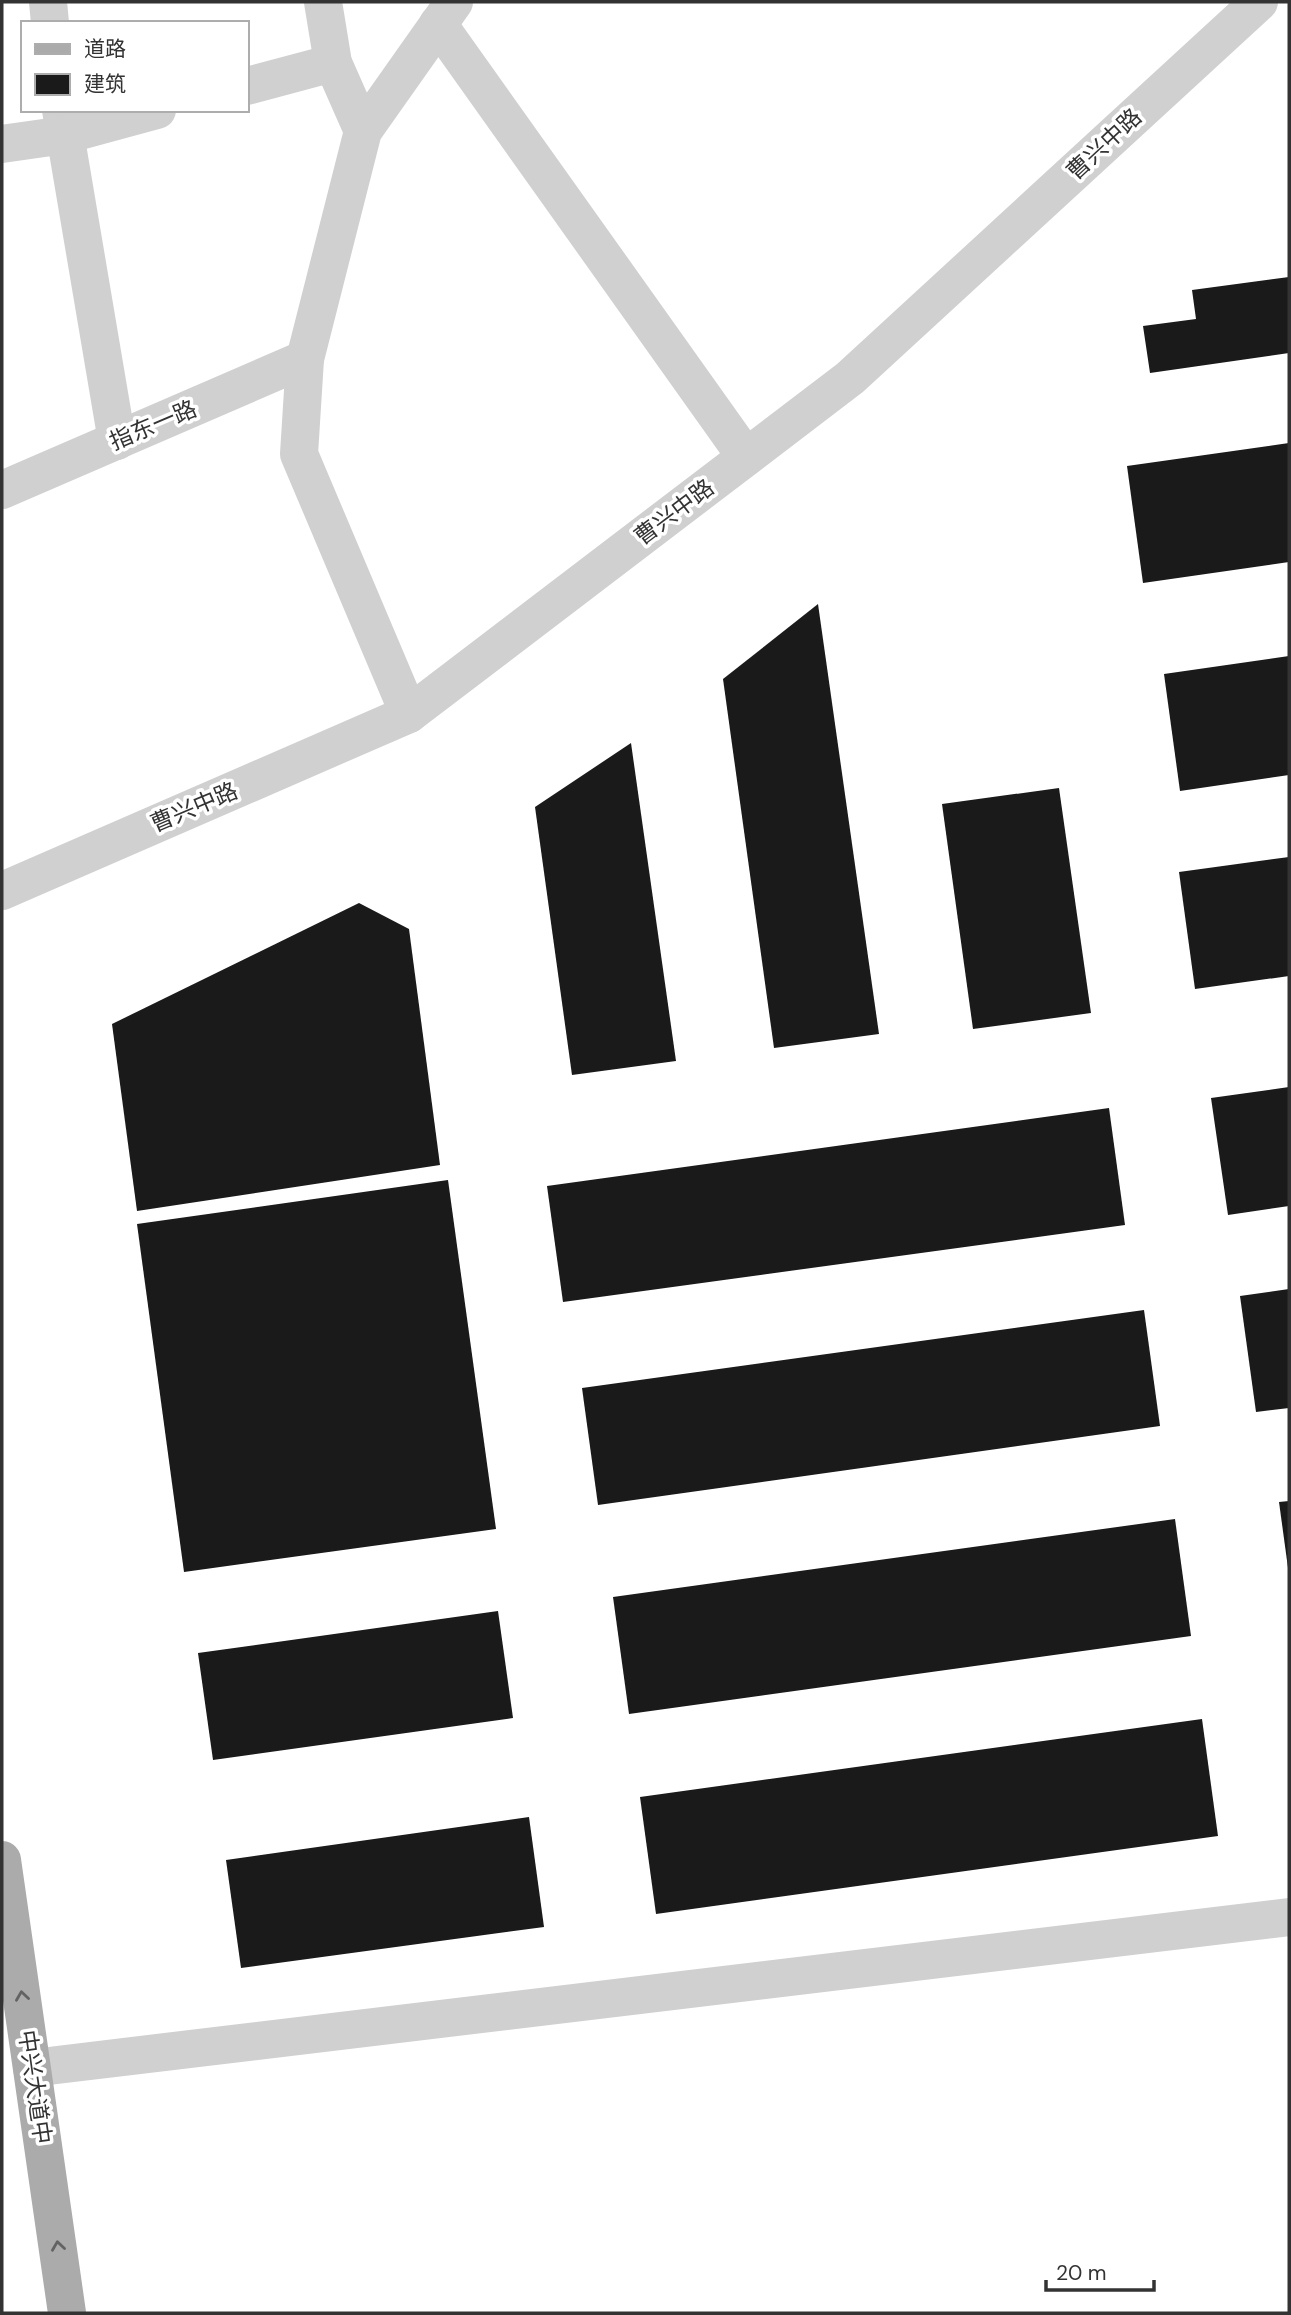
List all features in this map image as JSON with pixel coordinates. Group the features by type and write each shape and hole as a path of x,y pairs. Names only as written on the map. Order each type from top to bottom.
{"main road":[{"name":"中兴大道中","path":"2,1860 67,2313"}],"street":[{"path":"48,2 50,21"},
{"path":"323,2 333,63 363,131"},
{"name":"曹兴中路","path":"2,891 409,714 850,378 1259,2"},
{"path":"409,714 299,454 305,359 363,131 446,13 746,457"},
{"path":"248,86 333,63"},
{"path":"2,144 63,123 143,112"},
{"path":"63,123 117,441"},
{"name":"指东一路","path":"2,490 305,359"},
{"path":"32,2068 1289,1917"}],"building":[{"path":"1289,277 1289,353 1150,373 1143,326 1196,319 1192,290"},
{"path":"1289,443 1289,562 1143,583 1127,466"},
{"path":"818,604 879,1034 774,1048 723,679"},
{"path":"1289,656 1289,775 1180,791 1164,674"},
{"path":"631,743 676,1061 572,1075 535,807"},
{"path":"1059,788 1091,1013 973,1029 942,804"},
{"path":"1289,857 1289,976 1195,989 1179,872"},
{"path":"359,903 409,929 440,1165 137,1211 112,1024"},
{"path":"1289,1087 1289,1206 1228,1215 1211,1098"},
{"path":"1109,1108 1125,1225 563,1302 547,1186"},
{"path":"448,1180 496,1529 184,1572 137,1224"},
{"path":"1289,1289 1289,1408 1256,1412 1240,1296"},
{"path":"1144,1310 1160,1426 598,1505 582,1388"},
{"path":"1289,1501 1289,1568 1288,1568 1279,1502"},
{"path":"1175,1519 1191,1636 629,1714 613,1597"},
{"path":"498,1611 513,1718 213,1760 198,1653"},
{"path":"1202,1719 1218,1836 656,1914 640,1797"},
{"path":"529,1817 544,1927 241,1968 226,1860"}]}
